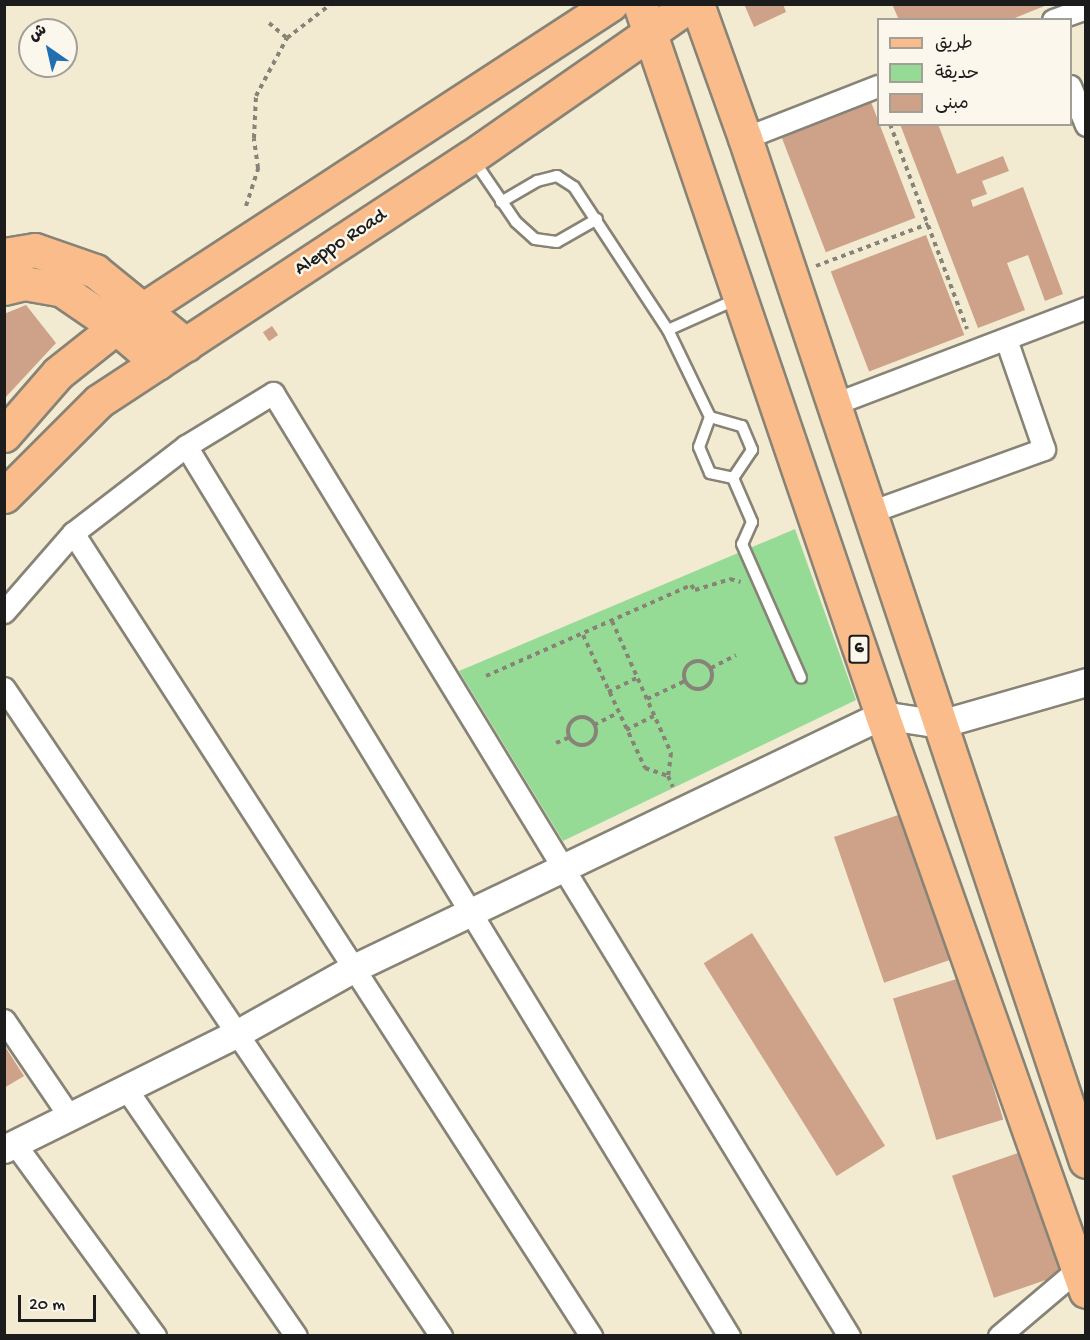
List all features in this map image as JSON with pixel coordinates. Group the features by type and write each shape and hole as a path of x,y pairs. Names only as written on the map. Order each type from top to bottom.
{"main road":[{"name":"Aleppo Road","path":"4,496 99,401 471,157 644,18 691,4"},
{"path":"697,4 745,138 1086,1161"},
{"path":"4,435 64,367 116,327 595,9"},
{"name":"6","path":"644,18 882,715 1083,1277"},
{"path":"4,255 35,250 95,271 186,345"},
{"path":"4,288 24,283 62,290 116,327 158,363"}],"street":[{"path":"1058,18 1086,8"},
{"path":"745,138 877,87"},
{"path":"1072,89 1086,125"},
{"path":"834,404 1086,308"},
{"path":"870,512 1044,448 1006,339"},
{"path":"4,612 73,533 186,446 273,393 849,1335"},
{"path":"186,446 469,914 729,1335"},
{"path":"73,533 591,1335"},
{"path":"155,1335 10,1147 240,1032 354,968 882,715 940,724 1086,682"},
{"path":"4,688 240,1032 441,1335"},
{"path":"4,1020 70,1118"},
{"path":"127,1090 296,1335"},
{"path":"999,1335 1083,1277"}],"lane":[{"path":"471,157 501,202 535,239 557,242 597,219"},
{"path":"501,202 537,181 557,176 574,187 597,219 629,276 668,330 710,417 699,447 710,472 734,478"},
{"path":"668,330 739,298"},
{"path":"710,417 742,426 752,450 734,478"},
{"path":"734,478 752,522 742,544 801,678"}],"path":[{"path":"251,239 244,212 258,168 254,138 256,96 287,38 331,4"},
{"path":"269,23 287,38"},
{"path":"891,126 976,351"},
{"path":"790,276 928,224"},
{"path":"486,676 583,635 691,585 695,590 730,579 737,583 755,575"},
{"path":"612,621 671,753 668,776 684,809"},
{"path":"583,635 645,768 668,776"},
{"path":"711,669 736,655"},
{"path":"698,661 711,669 712,683 700,690 687,686 684,667 698,661"},
{"path":"608,692 637,678"},
{"path":"646,699 685,681"},
{"path":"594,725 618,713"},
{"path":"584,716 594,725 592,740 581,745 570,737 569,723 584,716"},
{"path":"626,730 654,716"},
{"path":"556,743 570,737"}],"green space":[{"path":"795,529 856,700 563,841 459,671"}],"building":[{"path":"744,4 783,4 786,12 754,27"},
{"path":"892,4 1047,4 1015,18 898,18"},
{"path":"871,102 877,118 877,126 880,126 915,218 826,252 781,136"},
{"path":"901,126 939,126 957,174 1003,156 1009,171 982,181 987,194 971,200 973,207 1023,187 1063,294 1045,301 1028,255 1007,263 1025,310 978,328"},
{"path":"926,235 964,335 869,371 831,272"},
{"path":"26,305 56,343 4,399 4,314"},
{"path":"272,326 278,335 269,341 263,332"},
{"path":"904,813 954,959 884,983 834,837"},
{"path":"752,933 885,1146 837,1176 704,963"},
{"path":"960,978 1003,1120 936,1140 893,998"},
{"path":"4,1045 24,1076 4,1088"},
{"path":"1021,1152 1063,1274 994,1298 952,1176"}]}
